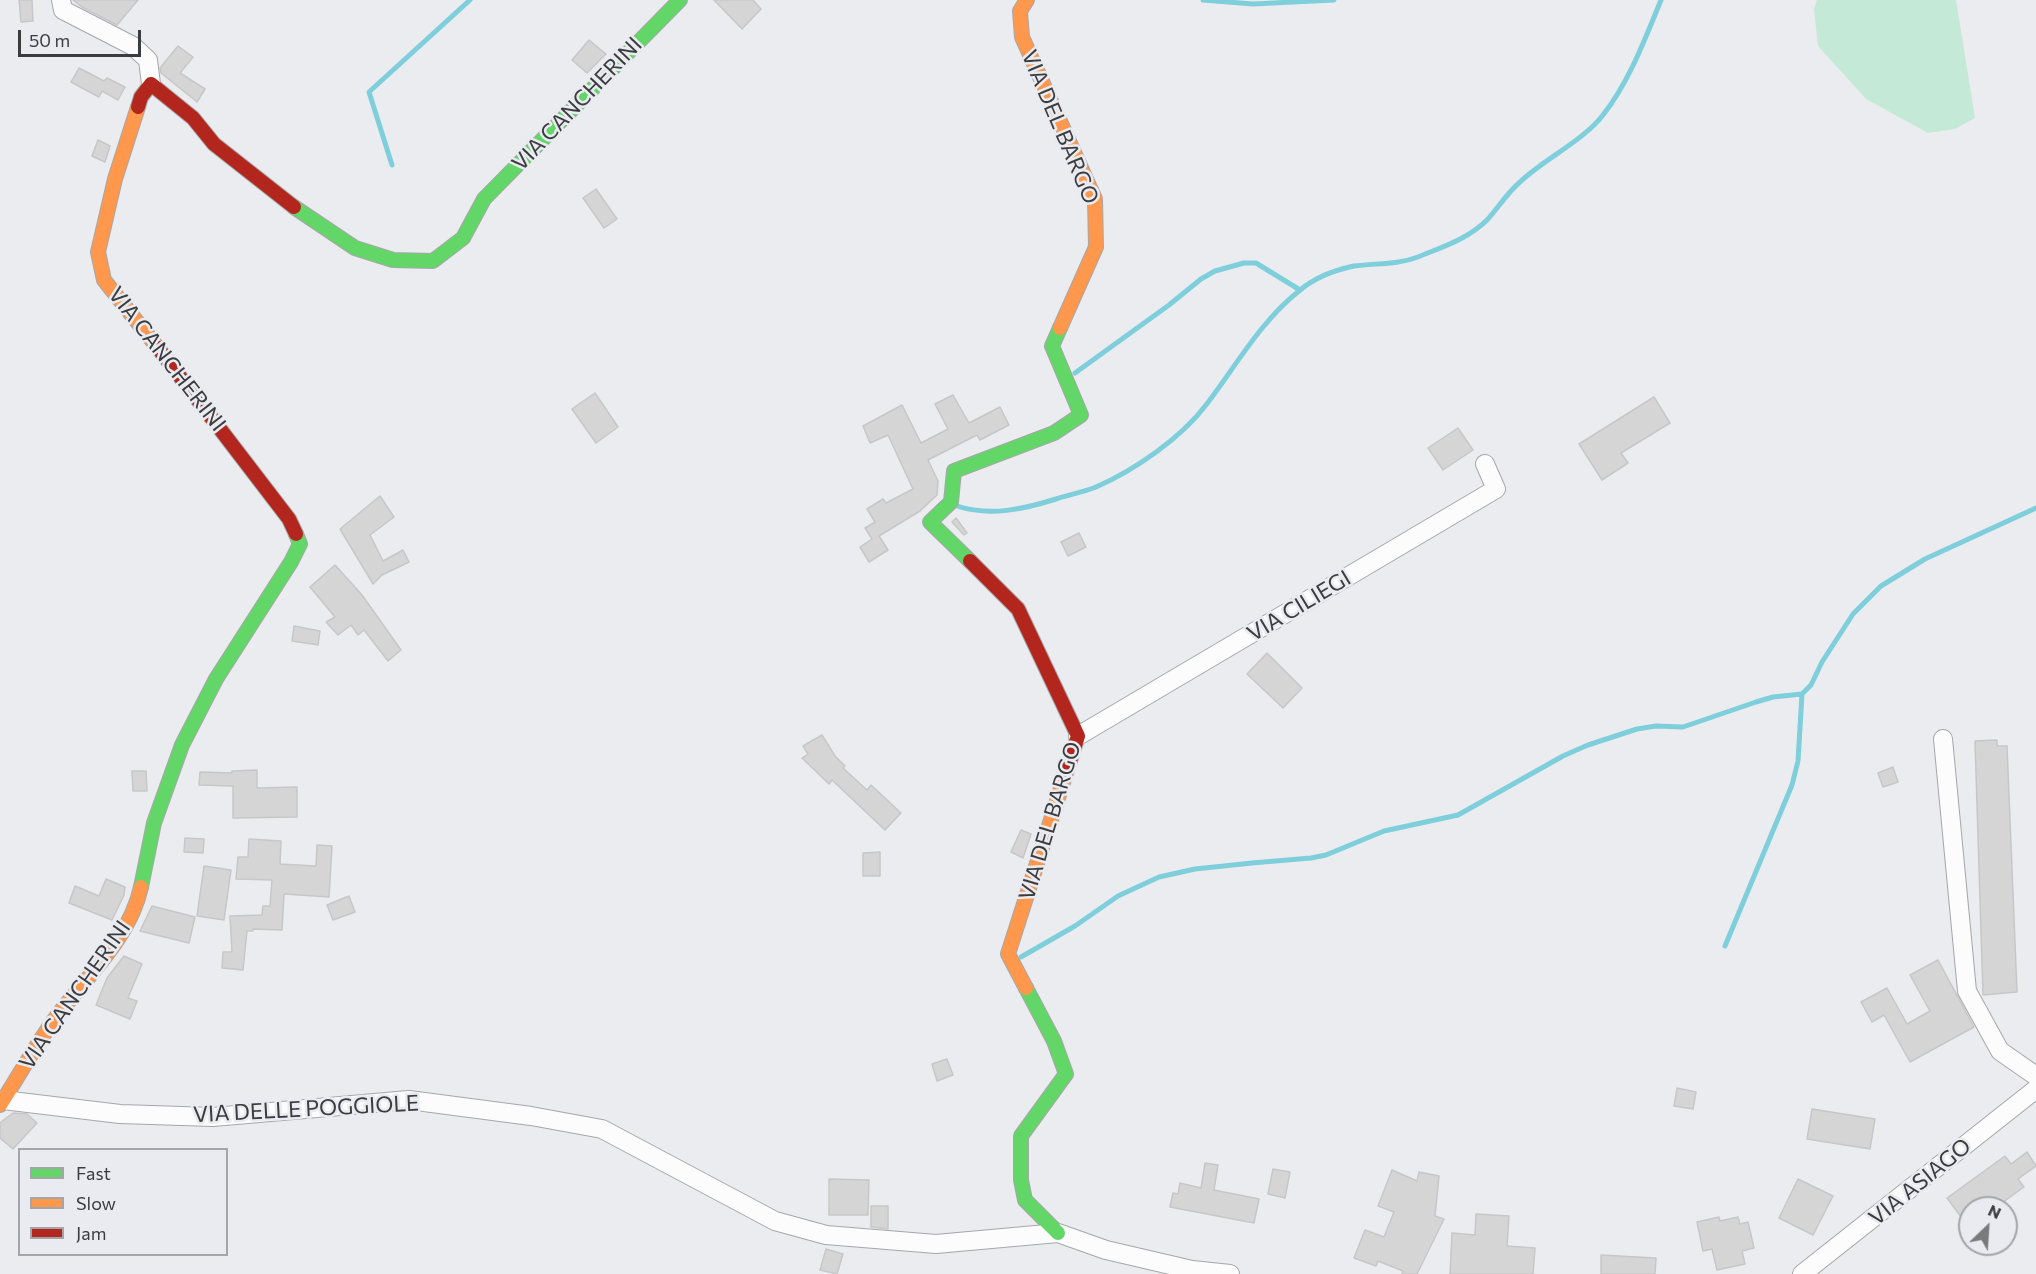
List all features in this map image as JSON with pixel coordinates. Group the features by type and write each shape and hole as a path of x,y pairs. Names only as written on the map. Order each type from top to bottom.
{"street":[{"path":"61,0 63,10 133,46 148,60 151,84"},
{"name":"VIA CANCHERINI","path":"1,1103 56,1018 122,934 138,900 154,823 182,746 216,679 291,562 300,544 289,519 104,280 98,252 115,179 141,97 151,84 193,118 214,144 287,203 355,248 393,260 433,261 463,238 484,199 680,0"},
{"name":"VIA DEL BARGO","path":"1027,0 1020,11 1022,37 1095,199 1096,247 1052,346 1081,415 1054,433 954,471 951,502 930,522 1018,609 1078,736 1008,954 1054,1041 1066,1074 1021,1136 1021,1179 1025,1200 1058,1233"},
{"name":"VIA CILIEGI","path":"1078,736 1496,489 1485,464"},
{"path":"1943,739 1967,991 2000,1051 2036,1076"},
{"name":"VIA ASIAGO","path":"1802,1274 2036,1089"},
{"name":"VIA DELLE POGGIOLE","path":"1,1103 120,1114 213,1117 410,1100 531,1116 602,1129 775,1221 826,1235 936,1244 1058,1233 1106,1250 1192,1270 1230,1274"}],"green space":[{"path":"1817,0 1956,0 1975,118 1955,129 1928,133 1866,99 1818,46 1814,9"}],"building":[{"path":"19,0 32,0 33,21 21,22"},
{"path":"73,0 138,0 117,25"},
{"path":"714,0 753,0 761,9 742,29"},
{"path":"589,40 606,54 587,73 572,60"},
{"path":"178,46 193,57 180,73 205,89 197,102 161,73 160,68"},
{"path":"79,68 104,81 107,78 125,87 118,100 102,91 99,97 71,82"},
{"path":"98,140 110,146 105,162 92,156"},
{"path":"596,189 617,219 604,228 583,198"},
{"path":"595,393 618,427 596,443 572,409"},
{"path":"953,395 969,423 1000,407 1009,425 980,440 977,435 928,460 938,481 937,495 920,511 879,536 888,550 869,562 860,547 872,539 865,528 875,522 867,509 883,499 886,503 913,489 888,435 870,443 863,426 902,405 921,443 948,429 935,404"},
{"path":"1654,397 1670,423 1621,453 1628,463 1602,480 1579,444"},
{"path":"1458,428 1473,450 1443,470 1428,448"},
{"path":"380,496 394,517 370,535 383,561 403,550 409,562 382,575 373,584 340,529"},
{"path":"956,518 967,533 964,535 952,522"},
{"path":"1079,533 1086,547 1068,556 1061,542"},
{"path":"335,565 362,595 401,650 388,661 364,630 358,635 351,625 338,635 326,622 335,617 310,587"},
{"path":"294,626 320,631 318,645 292,641"},
{"path":"1267,653 1302,688 1283,708 1247,674"},
{"path":"822,735 835,756 845,766 843,768 867,790 871,785 901,813 885,830 832,780 829,784 802,758 808,754 803,746"},
{"path":"1997,740 1997,746 2007,746 2017,992 1983,995 1975,741"},
{"path":"1893,767 1898,782 1883,787 1878,773"},
{"path":"257,770 257,788 297,787 297,817 233,818 233,786 199,785 200,772 232,773 232,771"},
{"path":"132,771 146,771 147,791 133,791"},
{"path":"1021,830 1031,834 1023,858 1011,852"},
{"path":"185,838 204,839 203,853 184,852"},
{"path":"249,839 281,841 280,864 316,866 317,845 332,846 329,897 284,894 282,930 253,929 253,931 247,931 243,970 222,968 223,952 232,952 230,916 262,915 263,906 270,906 272,880 236,879 238,857 248,857"},
{"path":"880,852 880,876 863,876 863,853"},
{"path":"204,866 231,870 224,920 197,916"},
{"path":"106,879 125,887 124,895 112,920 69,903 75,886 99,896"},
{"path":"349,896 355,912 333,920 327,905"},
{"path":"152,906 195,917 189,943 140,931"},
{"path":"124,956 142,964 128,998 137,1001 130,1019 96,1005 107,978"},
{"path":"1938,960 1974,1027 1910,1062 1884,1015 1872,1022 1861,1002 1887,988 1907,1024 1930,1011 1910,975"},
{"path":"947,1059 953,1075 937,1081 932,1064"},
{"path":"1677,1088 1696,1092 1693,1109 1674,1106"},
{"path":"1812,1109 1875,1119 1870,1149 1807,1139"},
{"path":"13,1113 27,1114 37,1123 13,1149 0,1138 0,1123"},
{"path":"2027,1152 2036,1166 2018,1179 2024,1187 2012,1196 1958,1196 1958,1213 1947,1198 2005,1156 2011,1164"},
{"path":"1205,1163 1218,1165 1214,1190 1259,1199 1254,1223 1170,1207 1173,1193 1178,1194 1180,1183 1201,1188"},
{"path":"1273,1169 1290,1172 1285,1198 1268,1194"},
{"path":"1392,1170 1417,1181 1419,1172 1439,1176 1435,1216 1444,1219 1417,1274 1402,1274 1403,1271 1378,1261 1376,1266 1354,1258 1365,1230 1384,1237 1394,1212 1378,1206"},
{"path":"829,1179 869,1180 868,1215 829,1215"},
{"path":"1798,1179 1833,1196 1813,1235 1779,1218"},
{"path":"871,1206 888,1206 888,1229 871,1227"},
{"path":"1476,1214 1509,1216 1507,1246 1535,1248 1533,1274 1450,1274 1452,1233 1475,1235"},
{"path":"1719,1217 1720,1221 1738,1217 1740,1224 1748,1222 1754,1248 1742,1251 1745,1264 1717,1270 1712,1249 1703,1251 1697,1222"},
{"path":"826,1249 843,1254 837,1274 820,1270"},
{"path":"1601,1255 1656,1258 1655,1274 1601,1274"}],"waterway":[{"path":"392,165 369,92 470,0"},
{"path":"1203,0 1253,4 1334,0"},
{"path":"957,506 982,511 1019,509 1096,487 1126,472 1156,452 1196,417 1260,330 1285,303 1305,286 1325,275 1354,266 1410,260 1445,246 1480,227 1520,182 1574,142 1603,115 1629,74 1661,0"},
{"path":"1075,373 1215,271 1244,263 1256,263 1300,290"},
{"path":"1021,957 1075,926 1118,896 1159,877 1195,869 1326,855 1384,831 1458,815 1563,756 1588,745 1637,729 1656,726 1683,727 1773,697 1802,694 1811,685 1822,662 1853,614 1881,586 1925,559 2036,508"},
{"path":"1725,946 1792,785 1798,761 1802,694"}],"traffic: fast":[{"path":"294,207 355,248 393,260 433,261 463,238 484,199 680,0"},
{"path":"970,561 930,522 951,502 954,471 1054,433 1081,415 1052,346 1060,328"},
{"path":"141,887 154,823 182,745 216,679 291,562 300,544 296,534"},
{"path":"1026,988 1054,1041 1066,1074 1021,1136 1021,1180 1025,1200 1058,1233"}],"traffic: slow":[{"path":"1027,0 1020,11 1022,37 1095,199 1096,247 1060,328"},
{"path":"138,107 115,179 98,252 104,280 158,348"},
{"path":"1026,988 1008,954 1065,776"},
{"path":"0,1105 49,1027 117,940 135,906 141,887"}],"traffic: jam":[{"path":"138,107 141,97 151,84 193,118 214,144 294,207"},
{"path":"158,348 289,519 296,534"},
{"path":"970,561 1018,609 1078,736 1065,776"}]}
